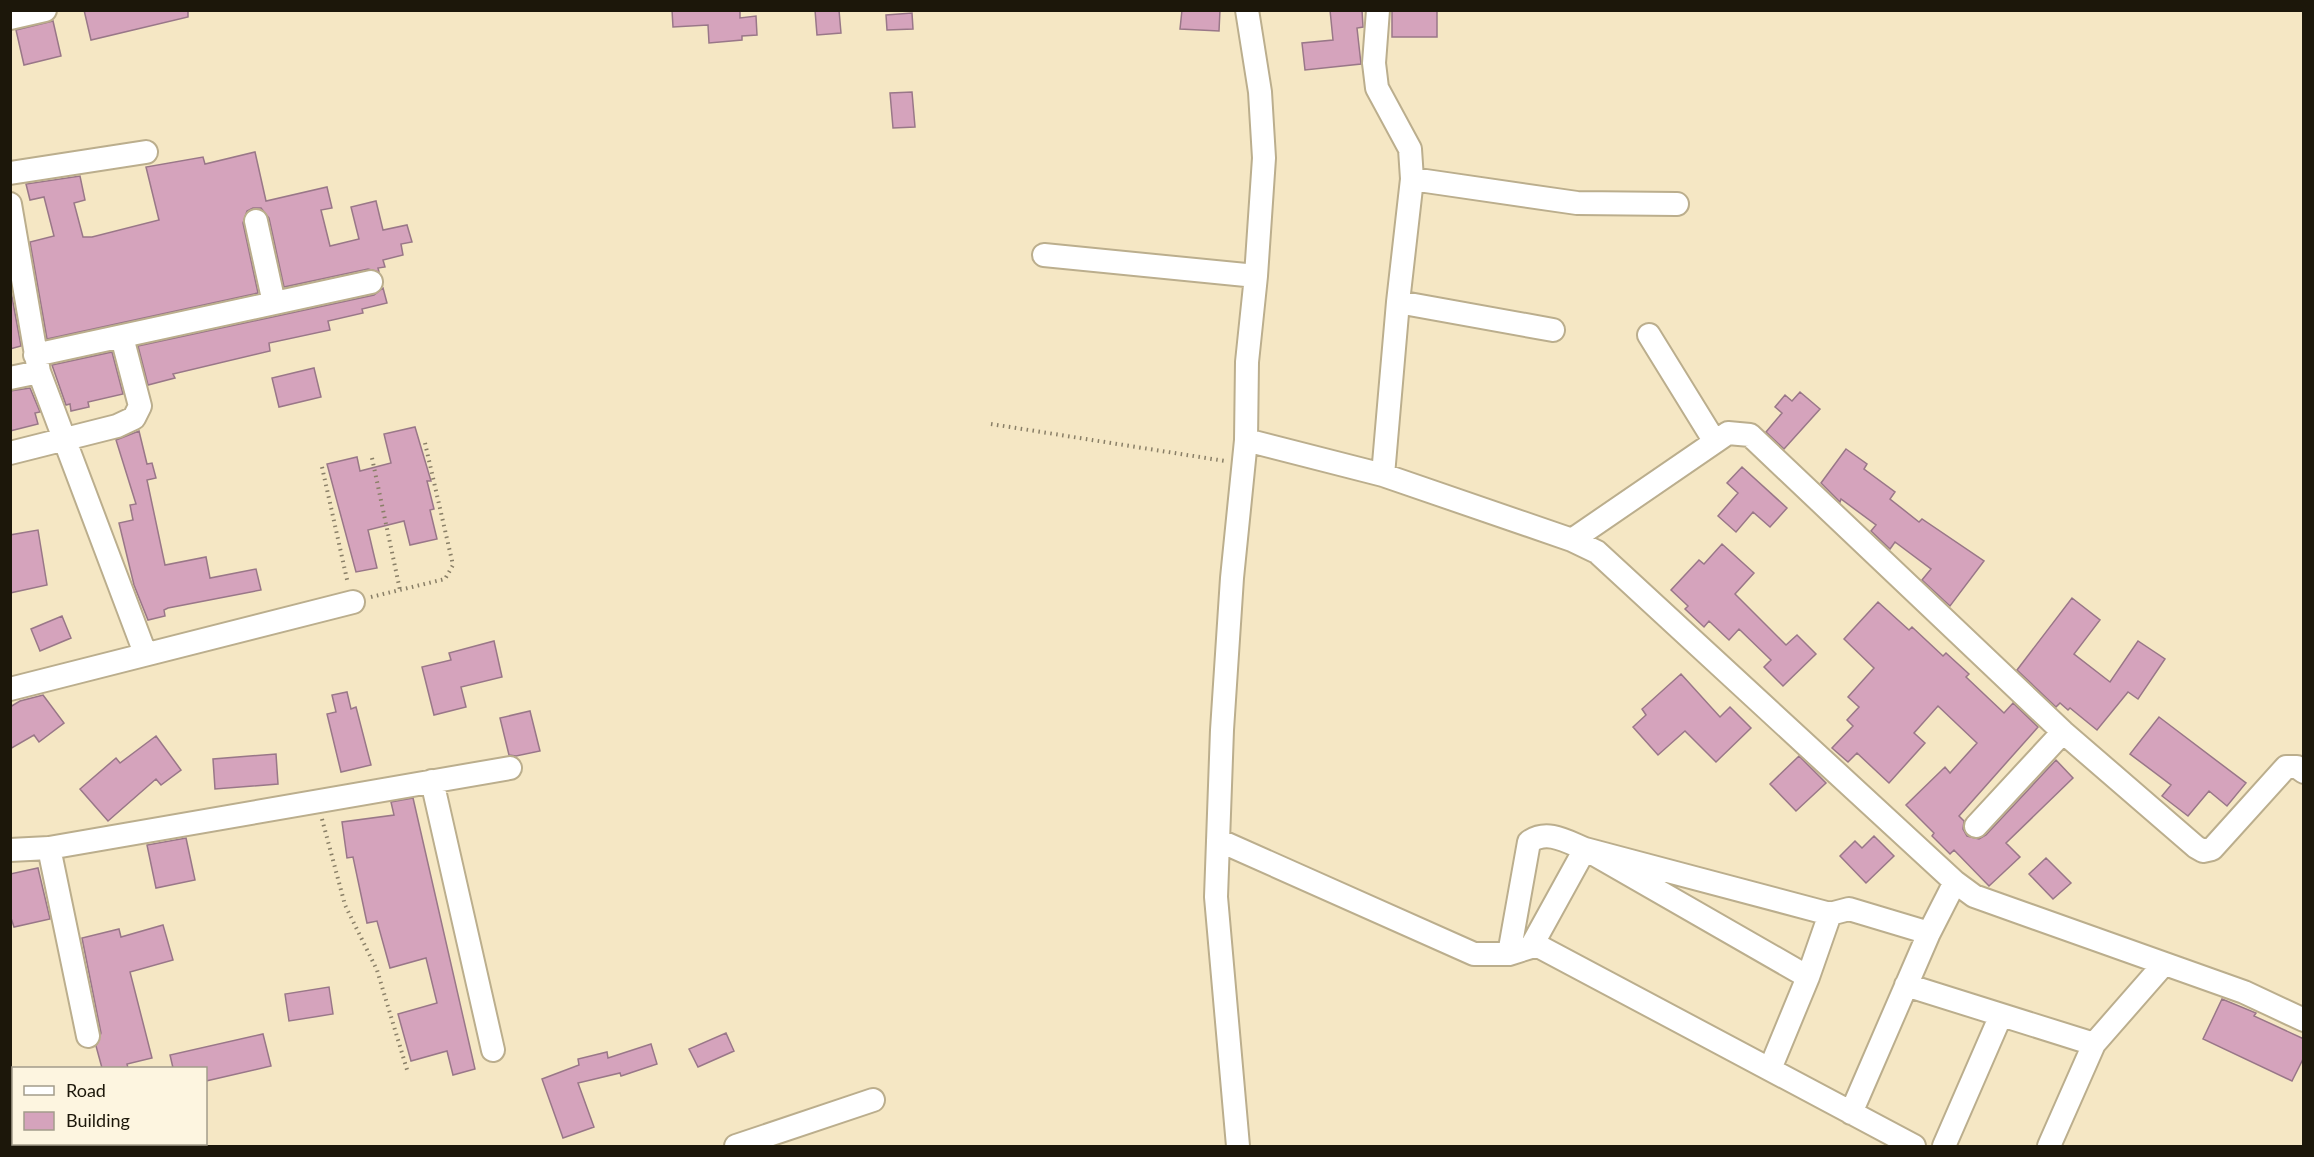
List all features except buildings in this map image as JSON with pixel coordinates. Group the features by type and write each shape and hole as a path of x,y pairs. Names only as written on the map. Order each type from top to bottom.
{"street":[{"path":"10,18 45,10"},
{"path":"1238,1146 1216,897 1231,590 1246,440 1247,362 1257,276 1264,158 1260,92 1246,10"},
{"path":"1378,10 1374,63 1377,88 1410,149 1412,179 1398,302 1383,475"},
{"path":"10,173 146,152"},
{"path":"1412,179 1577,203 1677,204"},
{"path":"10,204 18,280 37,364 63,440 145,653"},
{"path":"256,221 274,303"},
{"path":"1044,255 1257,276"},
{"path":"10,378 37,364 122,336 371,282"},
{"path":"1398,302 1552,330"},
{"path":"1649,335 1715,442"},
{"path":"10,453 117,426 134,418 140,406 122,336"},
{"path":"1572,540 1728,433 1750,435 1759,441 2063,732 2196,847 2203,850 2212,849 2286,767 2297,767 2304,772"},
{"path":"1246,440 1383,475 1572,540 1597,552 1955,882 1974,896 2244,992 2304,1020"},
{"path":"10,689 352,602"},
{"path":"1977,826 2063,732"},
{"path":"10,850 49,848 510,768"},
{"path":"432,781 493,1050"},
{"path":"1509,954 1529,842 1538,836 1551,836 1585,849 1830,914 1849,909 1929,933"},
{"path":"1218,840 1474,954 1509,954 1531,947 1540,947 1554,953 1914,1146"},
{"path":"49,848 88,1036"},
{"path":"1531,947 1585,849"},
{"path":"1585,849 1808,977"},
{"path":"1851,1113 1929,933 1955,882"},
{"path":"1770,1069 1808,977 1830,914"},
{"path":"2049,1146 2094,1044 2164,964"},
{"path":"1906,985 2094,1044"},
{"path":"1944,1146 2001,1014"},
{"path":"736,1146 873,1100"}],"path":[{"path":"991,424 1244,464"},
{"path":"322,467 352,602 445,579 453,565 424,443"},
{"path":"372,458 400,590"},
{"path":"318,801 345,905 377,970 408,1073"}]}
